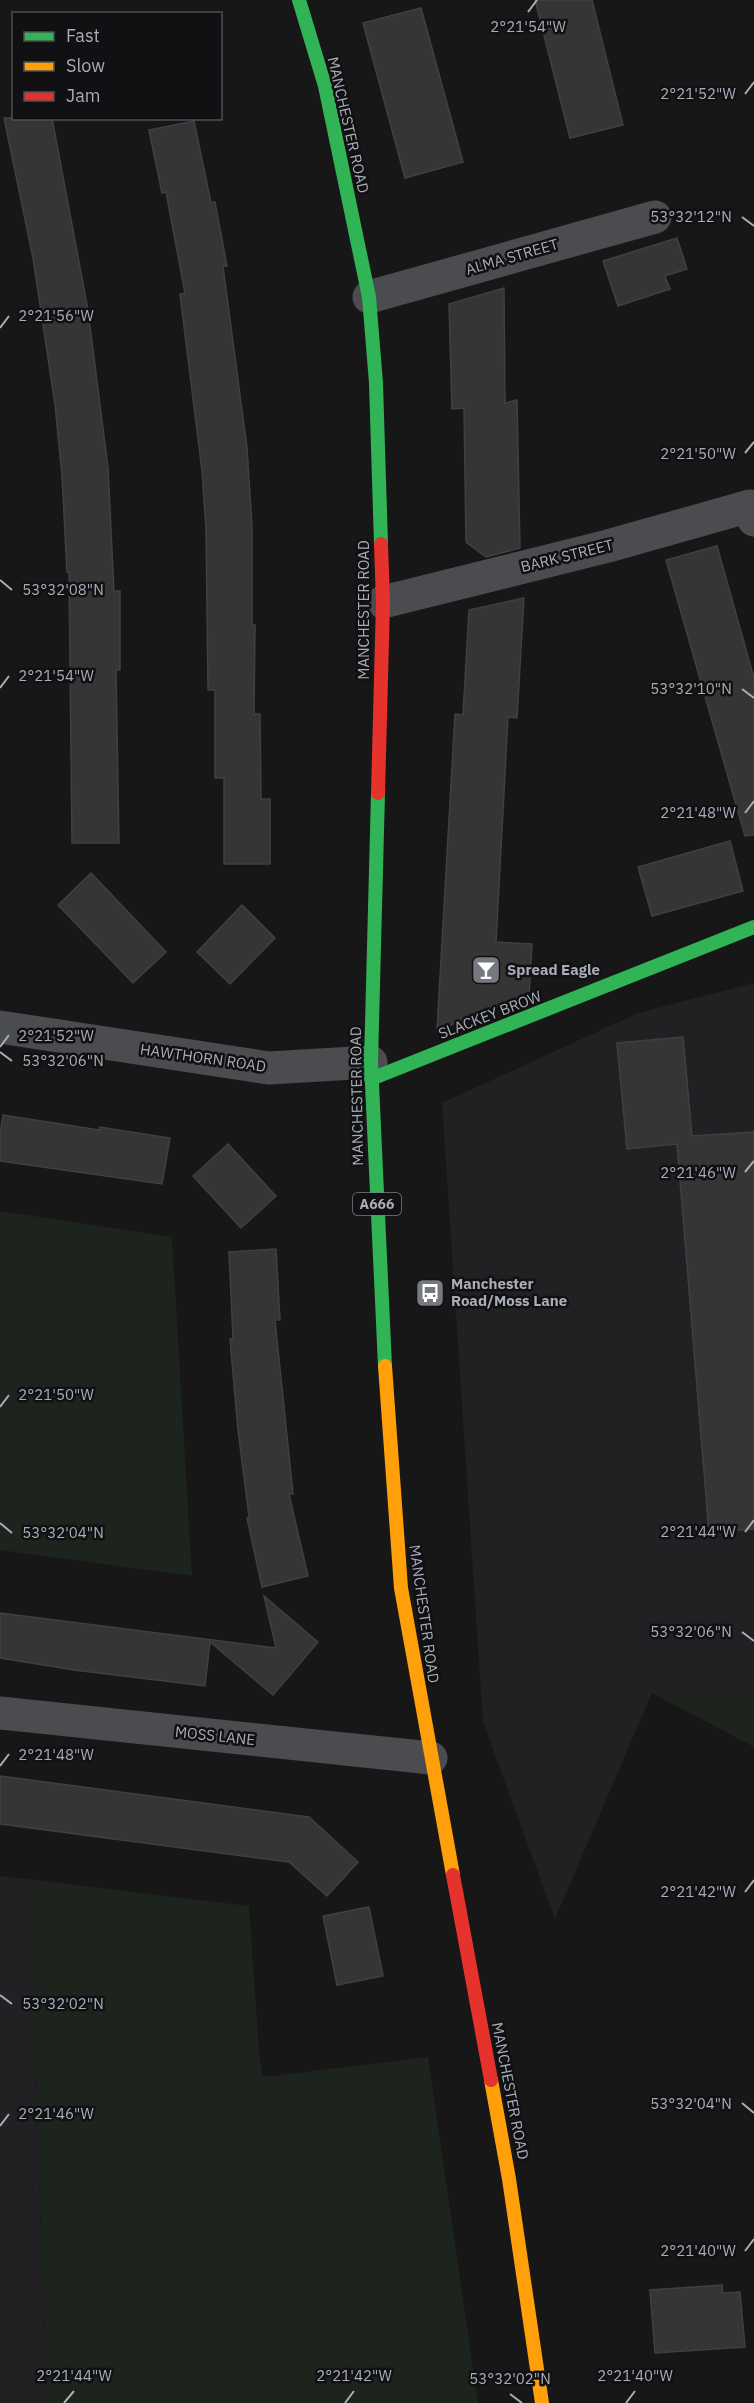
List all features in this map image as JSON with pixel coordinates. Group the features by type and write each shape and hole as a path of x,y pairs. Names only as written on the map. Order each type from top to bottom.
{"main road":[{"name":"MANCHESTER ROAD","path":"299,0 325,86 369,297 376,383 383,602 371,1070 387,1410 401,1588 430,1758 509,2179 542,2403"},
{"name":"SLACKEY BROW","path":"371,1070 754,927"}],"street":[{"name":"ALMA STREET","path":"369,297 655,217"},
{"name":"BARK STREET","path":"383,602 752,513"},
{"name":"HAWTHORN ROAD","path":"0,1027 269,1068 371,1070"},
{"name":"MOSS LANE","path":"0,1713 430,1758"}],"shaded area":[{"path":"754,983 754,1697 652,1693 555,1919 483,1722 442,1103 638,1013"},
{"path":"0,1211 172,1237 192,1576 0,1550"},
{"path":"652,1693 754,1697 754,1747"},
{"path":"0,1876 35,1880 35,2033 46,2403 0,2403"},
{"path":"35,1880 249,1906 259,2052 263,2077 428,2057 478,2403 46,2403 35,2033"}],"building":[{"path":"535,0 592,0 623,125 570,138"},
{"path":"421,8 463,162 405,178 363,23"},
{"path":"4,118 52,120 88,310 108,468 114,591 120,591 120,670 116,670 119,843 72,843 69,572 67,572 62,476 55,405 33,258"},
{"path":"194,121 211,203 215,202 227,266 223,266 247,448 252,525 252,625 255,625 254,714 260,714 261,799 270,799 270,864 224,864 224,778 215,778 215,690 208,690 206,529 202,471 180,294 185,293 166,192 162,193 149,130"},
{"path":"677,238 687,269 665,276 670,289 618,306 603,261"},
{"path":"504,288 505,403 517,400 520,548 486,557 466,542 464,408 452,409 449,304"},
{"path":"717,546 754,678 754,835 745,836 666,560"},
{"path":"524,598 517,718 508,717 496,942 532,944 529,996 437,1030 455,714 463,715 469,610"},
{"path":"730,841 743,891 652,916 638,867"},
{"path":"91,873 166,952 133,983 58,905"},
{"path":"242,905 275,938 230,984 197,952"},
{"path":"683,1037 692,1136 754,1132 754,1529 709,1532 677,1144 627,1149 617,1043"},
{"path":"3,1115 170,1138 162,1184 0,1161"},
{"path":"228,1144 276,1196 241,1228 193,1176"},
{"path":"276,1249 280,1320 275,1320 293,1494 289,1494 308,1576 262,1587 247,1518 249,1517 238,1430 230,1339 233,1339 229,1252"},
{"path":"264,1596 318,1642 273,1695 210,1642 205,1686 74,1670 0,1658 0,1613 276,1648"},
{"path":"0,1776 309,1817 358,1862 327,1896 289,1862 0,1824"},
{"path":"369,1907 383,1976 337,1985 323,1916"},
{"path":"722,2285 723,2293 740,2292 745,2347 655,2353 650,2290"}],"traffic: fast":[{"path":"299,0 325,86 369,297 376,383 381,544"},
{"path":"378,793 371,1062 385,1366"},
{"path":"371,1079 754,927"}],"traffic: slow":[{"path":"385,1366 401,1588 453,1875"},
{"path":"491,2080 509,2179 542,2403"}],"traffic: jam":[{"path":"378,793 383,602 381,544"},
{"path":"453,1875 491,2080"}],"place":[{"name":"Spread Eagle","path":"486,970"},
{"name":"Manchester Road/Moss Lane","path":"430,1293"}]}
